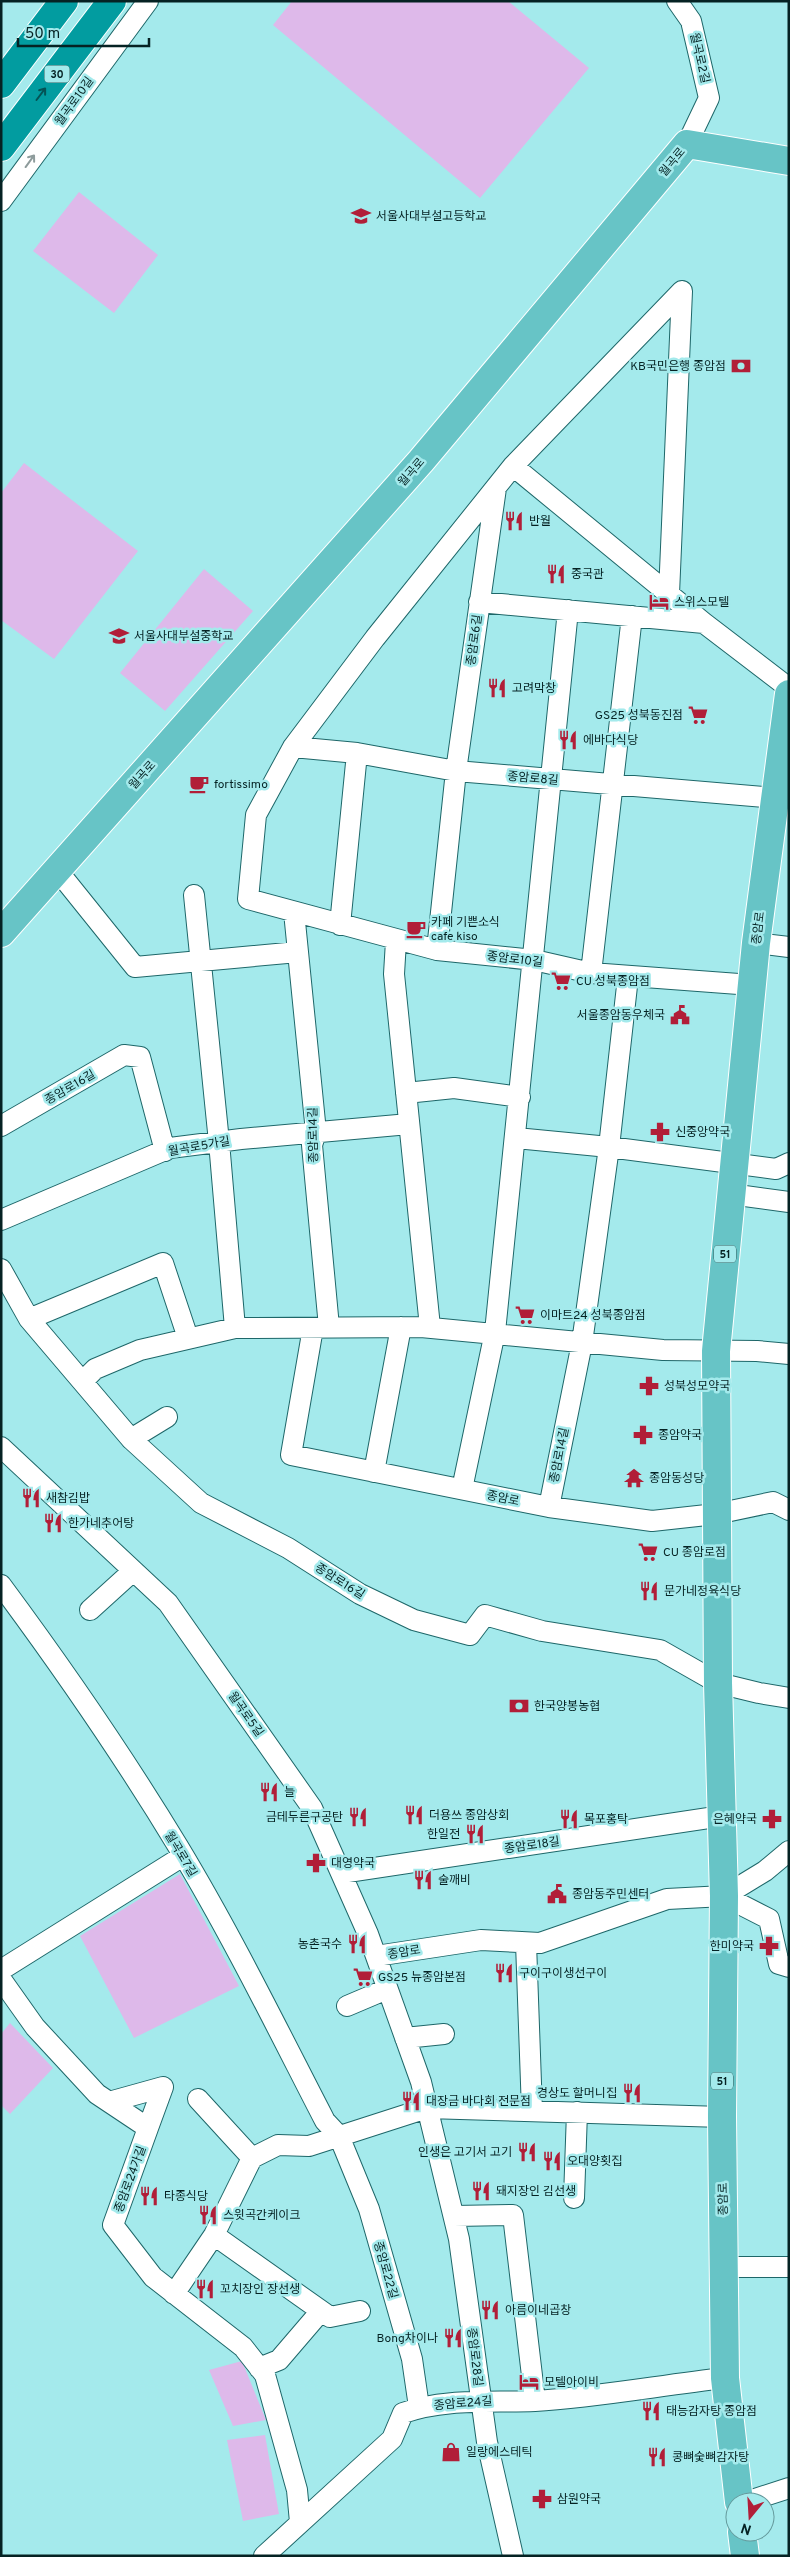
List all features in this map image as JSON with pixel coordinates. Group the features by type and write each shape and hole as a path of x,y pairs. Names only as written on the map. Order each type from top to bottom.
{"highway":[{"path":"1,84 64,1"},
{"name":"30","path":"1,147 112,1"}],"main road":[{"name":"월곡로","path":"1,933 421,461 687,144 789,161"},
{"name":"종암로","path":"737,2492 725,2378 722,2117 724,1896 718,1683 716,1351 756,942 789,694"},
{"path":"743,2542 744,2556"}],"street":[{"name":"월곡로10길","path":"1,201 148,1"},
{"name":"월곡로2길","path":"681,4 691,20 709,98 687,144"},
{"path":"293,747 375,638 513,466 682,291 669,594"},
{"path":"513,466 669,594 789,688"},
{"path":"479,602 496,488"},
{"name":"종암로6길","path":"437,950 456,771 479,602 704,622"},
{"path":"462,1490 495,1332 568,610"},
{"path":"591,973 632,616"},
{"name":"종암로8길","path":"293,747 358,753 456,771 775,798"},
{"name":"종암로10길","path":"293,747 256,815 248,899 437,950 534,960 591,973 752,985"},
{"path":"340,925 358,753"},
{"path":"57,870 135,967 298,952"},
{"path":"194,895 219,1142 235,1328"},
{"name":"종암로14길","path":"291,1455 321,1328 312,1145 316,1132 294,912"},
{"path":"396,940 394,974 430,1328"},
{"path":"756,942 789,948"},
{"name":"종암로14길","path":"549,1507 582,1343 609,1147 628,977"},
{"name":"종암로16길","path":"1,1126 124,1055 140,1057 165,1151"},
{"path":"406,1093 454,1088 520,1097"},
{"name":"월곡로5가길","path":"1,1220 165,1151 219,1142 409,1124"},
{"path":"516,1138 609,1147 776,1169 789,1164"},
{"path":"730,1194 789,1202"},
{"path":"29,1319 162,1262 188,1338"},
{"name":"종암로16길","path":"1,1269 29,1319 131,1439 201,1503 288,1548 360,1594 414,1620 470,1635 485,1615 542,1631 660,1650 718,1683"},
{"path":"374,1472 401,1327"},
{"path":"83,1381 95,1369 140,1350 235,1328 430,1328 495,1332 582,1343 789,1354"},
{"path":"131,1439 168,1417"},
{"name":"월곡로5길","path":"1,1447 168,1603 312,1808 376,1956 427,2108"},
{"name":"종암로","path":"291,1455 549,1507 652,1521 716,1514"},
{"path":"716,1514 773,1502 789,1510"},
{"path":"90,1610 133,1571"},
{"name":"월곡로7길","path":"1,1585 70,1679 183,1856 240,1958 325,2121 340,2136"},
{"path":"718,1683 759,1694 789,1698"},
{"name":"종암로18길","path":"341,1872 722,1816"},
{"path":"724,1896 765,1871 789,1851"},
{"path":"1,1970 183,1856"},
{"path":"724,1896 768,1919 779,1964 789,1967"},
{"name":"종암로","path":"376,1956 481,1940 540,1943 666,1900 724,1896"},
{"path":"526,1943 532,2111"},
{"path":"1,1978 35,2027 97,2094 109,2102 148,2128 164,2087 109,2102"},
{"path":"347,2006 387,1988"},
{"path":"405,2038 444,2034"},
{"path":"198,2099 252,2158"},
{"path":"174,2294 214,2235 252,2158 278,2145 309,2146 427,2108 722,2117"},
{"name":"종암로28길","path":"427,2108 459,2239 487,2442 513,2556"},
{"path":"574,2198 577,2112"},
{"name":"종암로24가길","path":"148,2128 113,2225 153,2277 243,2347 265,2375 297,2490 300,2522"},
{"name":"종암로22길","path":"340,2136 369,2208 412,2359 419,2407"},
{"path":"454,2216 513,2214 535,2401"},
{"path":"214,2235 330,2318 360,2310"},
{"path":"724,2267 789,2267"},
{"path":"259,2368 279,2360 321,2311"},
{"name":"종암로24길","path":"264,2556 392,2438 403,2413 419,2407 480,2400 535,2401 725,2378"},
{"path":"775,2493 789,2488"}],"shaded area":[{"path":"292,1 508,1 589,68 480,198 273,25"},
{"path":"79,192 158,255 114,313 33,251"},
{"path":"24,463 138,551 54,659 1,620 1,493"},
{"path":"204,569 253,611 165,711 120,673"},
{"path":"180,1874 239,1986 134,2038 80,1936"},
{"path":"10,2023 53,2068 10,2114 1,2105 1,2034"},
{"path":"242,2361 266,2420 233,2426 209,2370"},
{"path":"265,2435 279,2514 243,2521 227,2440"}],"pier":[{"path":"67,1 95,1 1,128 1,91"}],"place":[{"name":"서울사대부설고등학교","path":"361,216"},
{"name":"KB국민은행 종암점","path":"741,366"},
{"name":"반월","path":"514,521"},
{"name":"중국관","path":"556,574"},
{"name":"스위스모텔","path":"659,602"},
{"name":"서울사대부설중학교","path":"119,636"},
{"name":"고려막창","path":"497,688"},
{"name":"GS25 성북동진점","path":"698,715"},
{"name":"에바다식당","path":"568,740"},
{"name":"fortissimo","path":"199,784"},
{"name":"카페 기쁜소식 cafe kiso","path":"416,929"},
{"name":"CU 성북종암점","path":"561,981"},
{"name":"서울종암동우체국","path":"680,1015"},
{"name":"신중앙약국","path":"660,1132"},
{"name":"이마트24 성북종암점","path":"525,1315"},
{"name":"성북성모약국","path":"649,1386"},
{"name":"종암약국","path":"643,1435"},
{"name":"종암동성당","path":"634,1478"},
{"name":"새참김밥","path":"31,1498"},
{"name":"한가네추어탕","path":"53,1523"},
{"name":"CU 종암로점","path":"648,1552"},
{"name":"문가네정육식당","path":"649,1591"},
{"name":"한국양봉농협","path":"519,1706"},
{"name":"늘","path":"269,1792"},
{"name":"더용쓰 종암상회","path":"414,1815"},
{"name":"금테두른구공탄","path":"358,1817"},
{"name":"목포홍탁","path":"569,1819"},
{"name":"은혜약국","path":"772,1819"},
{"name":"한일전","path":"475,1834"},
{"name":"대영약국","path":"316,1863"},
{"name":"술깨비","path":"423,1880"},
{"name":"종암동주민센터","path":"557,1894"},
{"name":"농촌국수","path":"357,1944"},
{"name":"한미약국","path":"769,1946"},
{"name":"구이구이생선구이","path":"504,1973"},
{"name":"GS25 뉴종암본점","path":"363,1977"},
{"name":"경상도 할머니집","path":"632,2093"},
{"name":"대장금 바다회 전문점","path":"411,2101"},
{"name":"인생은 고기서 고기","path":"527,2152"},
{"name":"오대양횟집","path":"552,2161"},
{"name":"돼지장인 김선생","path":"481,2191"},
{"name":"타종식당","path":"149,2196"},
{"name":"스윗곡간케이크","path":"208,2215"},
{"name":"꼬치장인 장선생","path":"205,2289"},
{"name":"아름이네곱창","path":"490,2310"},
{"name":"Bong차이나","path":"453,2338"},
{"name":"모텔아이비","path":"529,2382"},
{"name":"태능감자탕 종암점","path":"651,2411"},
{"name":"일랑에스테틱","path":"451,2452"},
{"name":"콩뼈숯뼈감자탕","path":"657,2457"},
{"name":"삼원약국","path":"542,2499"}]}
